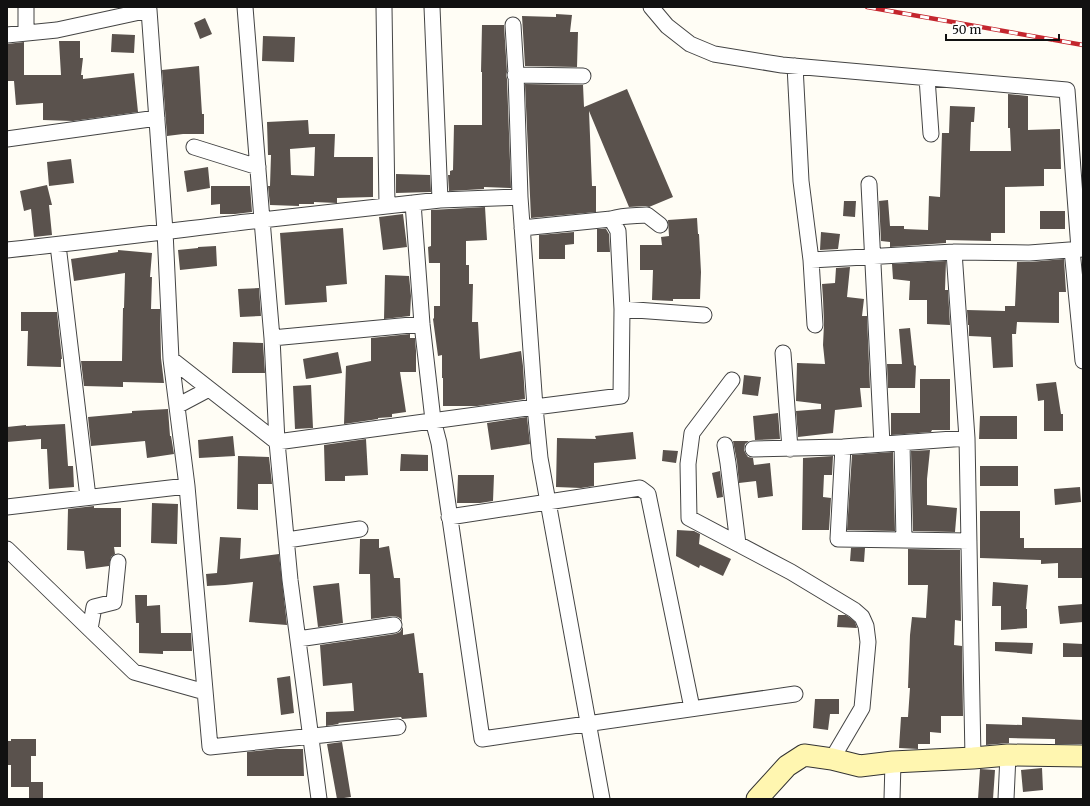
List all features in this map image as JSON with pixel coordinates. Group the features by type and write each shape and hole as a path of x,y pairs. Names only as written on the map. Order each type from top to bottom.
{"street":[{"path":"26,7 26,33"},
{"path":"245,7 272,338 277,442 286,540 319,799"},
{"path":"384,7 387,206"},
{"path":"432,7 440,200"},
{"path":"651,7 667,26 690,44 714,54 782,65 1067,90 1078,250 1083,360"},
{"path":"7,35 57,30 149,10 165,231 171,359 187,486 210,747 398,727"},
{"path":"513,25 520,197 540,458 602,799"},
{"path":"795,66 801,181 811,260 815,325"},
{"path":"516,75 583,76"},
{"path":"927,78 931,134"},
{"path":"7,139 157,118"},
{"path":"194,147 258,167"},
{"path":"869,184 874,256 882,444"},
{"path":"7,250 440,200 520,197"},
{"path":"413,203 422,324 433,420 439,443 482,738 794,694"},
{"path":"522,228 611,219 622,216 647,215 660,225"},
{"path":"171,359 277,442 621,396 622,310 618,231 611,219"},
{"path":"58,245 88,498"},
{"path":"811,260 954,252 1029,253 1078,250"},
{"path":"954,252 967,438 973,758"},
{"path":"622,310 704,315"},
{"path":"272,338 422,324"},
{"path":"783,353 790,449"},
{"path":"732,380 692,432 688,464 689,518 791,572 854,610 862,617 866,626 868,642 862,708 832,759"},
{"path":"177,406 209,389"},
{"path":"753,449 842,447 967,438"},
{"path":"902,443 904,540"},
{"path":"724,445 728,463 738,544"},
{"path":"842,447 838,538 969,541"},
{"path":"7,507 187,486"},
{"path":"449,517 640,488 648,494 692,708"},
{"path":"286,540 360,529"},
{"path":"7,549 134,672 205,692"},
{"path":"90,629 94,607 114,602 118,562"},
{"path":"298,640 394,625"},
{"path":"757,799 787,766 804,755 832,759 860,766 893,762 1008,755 1083,756"},
{"path":"1006,799 1008,755"},
{"path":"892,799 893,762"}],"building":[{"path":"556,14 572,15 570,32 578,32 577,67 525,66 522,16 556,17"},
{"path":"205,18 212,34 200,39 194,23"},
{"path":"482,25 504,25 511,188 484,187 484,189 449,191 448,175 450,175 450,171 453,170 454,125 482,125"},
{"path":"112,34 135,35 134,53 111,52"},
{"path":"263,36 295,37 294,62 262,61"},
{"path":"59,41 80,41 80,58 83,58 81,75 83,75 83,79 134,73 138,112 73,121 43,120 43,103 16,105 14,81 7,81 7,44 24,42 24,75 61,75"},
{"path":"199,66 202,114 204,114 204,134 167,136 162,70"},
{"path":"525,84 583,85 584,107 627,89 673,197 649,207 629,207 589,111 592,186 596,186 596,212 531,218"},
{"path":"1008,94 1028,96 1028,130 1060,129 1061,169 1044,169 1044,186 1005,187 1005,233 991,233 991,241 946,240 946,243 890,247 890,242 881,241 879,201 888,200 890,226 904,226 904,229 928,230 929,196 940,197 942,133 949,133 950,106 975,107 974,122 971,122 970,151 1011,151 1010,128 1008,128"},
{"path":"308,120 309,134 335,134 334,157 373,157 373,197 337,198 337,203 314,202 314,204 299,204 299,206 270,205 268,186 270,186 271,155 268,155 267,122","holes":["315,147 314,176 291,175 290,149"]},
{"path":"71,159 74,183 49,186 47,162"},
{"path":"208,167 210,188 187,192 184,171"},
{"path":"396,174 430,175 431,192 396,193"},
{"path":"47,185 52,205 49,205 52,235 34,237 31,209 24,211 20,191"},
{"path":"211,186 250,186 252,212 220,214 220,204 211,205"},
{"path":"844,201 856,201 855,217 843,216"},
{"path":"485,207 487,240 466,241 466,265 469,265 469,284 473,284 472,322 478,322 480,359 521,351 525,399 477,406 443,406 442,355 438,356 433,319 434,306 440,306 440,263 429,263 428,247 431,246 431,210"},
{"path":"1040,211 1065,211 1065,229 1040,229"},
{"path":"403,214 407,247 383,250 379,217"},
{"path":"697,218 701,272 700,299 673,299 673,301 652,300 653,270 640,270 640,245 662,245 661,237 669,236 668,220"},
{"path":"343,228 347,284 326,286 327,302 285,305 280,233"},
{"path":"597,229 606,229 609,234 610,252 597,252"},
{"path":"574,232 574,244 565,245 565,259 539,259 539,235"},
{"path":"821,232 840,234 838,249 820,250"},
{"path":"216,246 217,266 180,270 178,250"},
{"path":"118,250 152,253 150,277 152,277 151,309 160,309 161,358 164,383 123,382 123,387 84,386 81,361 122,361 125,273 74,281 71,259 118,252"},
{"path":"1064,259 1066,292 1059,292 1059,323 1017,322 1016,334 1012,334 1013,367 993,368 991,337 969,336 967,310 1005,311 1005,306 1015,306 1017,262"},
{"path":"946,261 945,290 948,290 950,325 927,324 927,300 909,300 910,281 893,279 892,264"},
{"path":"850,267 847,297 864,299 862,316 867,316 870,388 860,388 862,407 835,410 833,433 798,437 796,411 821,409 821,404 796,401 797,363 825,364 823,345 824,324 822,284 835,283 836,268"},
{"path":"385,275 409,276 411,296 410,316 384,319"},
{"path":"259,288 261,316 240,317 238,289"},
{"path":"21,312 57,312 62,359 61,367 27,366 28,331 21,331"},
{"path":"910,328 914,365 916,366 915,388 888,388 887,364 902,364 899,329"},
{"path":"410,334 410,338 415,338 416,372 400,372 406,412 392,414 392,417 344,424 346,366 371,361 371,338"},
{"path":"233,342 263,343 265,373 232,373"},
{"path":"338,352 342,373 306,379 303,359"},
{"path":"744,375 761,377 758,396 742,394"},
{"path":"920,379 950,379 950,430 932,430 931,432 891,435 891,413 920,413"},
{"path":"1056,382 1061,414 1063,414 1063,431 1044,431 1044,400 1038,401 1036,384"},
{"path":"311,385 313,428 295,429 293,386"},
{"path":"168,409 170,436 174,454 147,458 145,441 91,446 88,417 132,413 132,411"},
{"path":"778,413 780,439 755,440 753,416"},
{"path":"980,416 1017,416 1017,439 979,439"},
{"path":"527,417 530,444 491,450 487,423"},
{"path":"65,424 68,466 73,466 74,487 49,489 47,449 41,449 41,439 7,442 7,427"},
{"path":"633,432 636,459 594,463 594,486 581,488 556,487 557,438 596,439 595,436"},
{"path":"233,436 235,456 199,458 198,440"},
{"path":"366,439 368,475 345,476 345,481 325,481 324,445"},
{"path":"733,441 749,441 745,444 744,450 748,457 753,458 754,465 770,463 773,496 758,498 756,481 739,483"},
{"path":"663,450 678,451 676,463 662,461"},
{"path":"930,450 927,479 927,505 957,508 955,532 913,531 911,451"},
{"path":"893,452 895,531 847,530 852,455"},
{"path":"401,454 428,455 428,471 400,471"},
{"path":"238,456 269,457 272,484 258,484 258,510 237,509"},
{"path":"833,456 832,475 824,475 823,497 831,498 829,530 802,530 803,458"},
{"path":"980,466 1018,466 1018,486 980,486"},
{"path":"720,471 723,497 717,498 712,473"},
{"path":"458,475 494,475 493,501 480,503 457,503"},
{"path":"1080,487 1081,502 1055,505 1054,489"},
{"path":"152,503 178,504 177,544 151,543"},
{"path":"94,506 94,508 121,508 121,547 114,547 115,554 111,557 109,566 86,569 84,551 67,550 68,509"},
{"path":"980,511 1020,511 1020,538 1024,538 1024,548 1083,548 1083,578 1058,578 1058,563 1041,564 1041,560 980,558"},
{"path":"677,530 694,531 700,534 699,544 731,559 723,576 700,565 699,568 676,556"},
{"path":"220,537 241,538 240,559 279,554 287,625 249,622 253,582 207,586 206,574 217,573"},
{"path":"360,539 379,539 379,548 389,546 394,578 400,578 402,622 398,617 393,616 371,619 370,574 359,574"},
{"path":"851,548 865,548 864,562 850,561"},
{"path":"908,549 960,550 961,621 955,620 954,645 962,646 963,716 941,716 941,733 930,732 930,744 918,744 918,749 899,748 901,717 908,717 910,688 908,688 910,635 912,617 926,618 928,585 908,585"},
{"path":"993,582 1028,585 1026,609 1027,628 1001,630 1001,606 992,606"},
{"path":"339,583 343,623 318,627 313,586"},
{"path":"135,595 147,595 147,606 160,605 161,633 191,633 192,651 163,651 163,654 139,653 139,623 136,623"},
{"path":"1083,604 1083,622 1060,624 1058,606"},
{"path":"838,615 846,615 849,617 855,622 857,628 837,627"},
{"path":"403,627 403,635 414,633 419,673 423,673 427,717 402,719 401,717 338,723 339,724 326,726 326,712 354,711 352,683 323,686 320,645 395,634 400,632"},
{"path":"995,642 1033,643 1032,654 995,651"},
{"path":"1063,643 1083,644 1083,657 1063,657"},
{"path":"290,676 294,713 281,715 277,678"},
{"path":"815,699 839,699 839,714 830,714 828,730 813,728"},
{"path":"1022,717 1083,720 1083,744 1055,744 1055,739 1009,738 1009,743 986,745 986,724 1022,725"},
{"path":"11,739 36,739 36,756 31,756 31,782 43,782 43,799 29,799 29,787 11,787 11,765 7,765 7,741 11,741"},
{"path":"342,742 351,797 337,799 327,744"},
{"path":"276,749 303,749 304,776 247,776 247,752"},
{"path":"1042,768 1043,790 1023,792 1021,770"},
{"path":"980,769 995,770 993,799 978,799"}],"railway":[{"path":"867,7 1083,45"}]}
